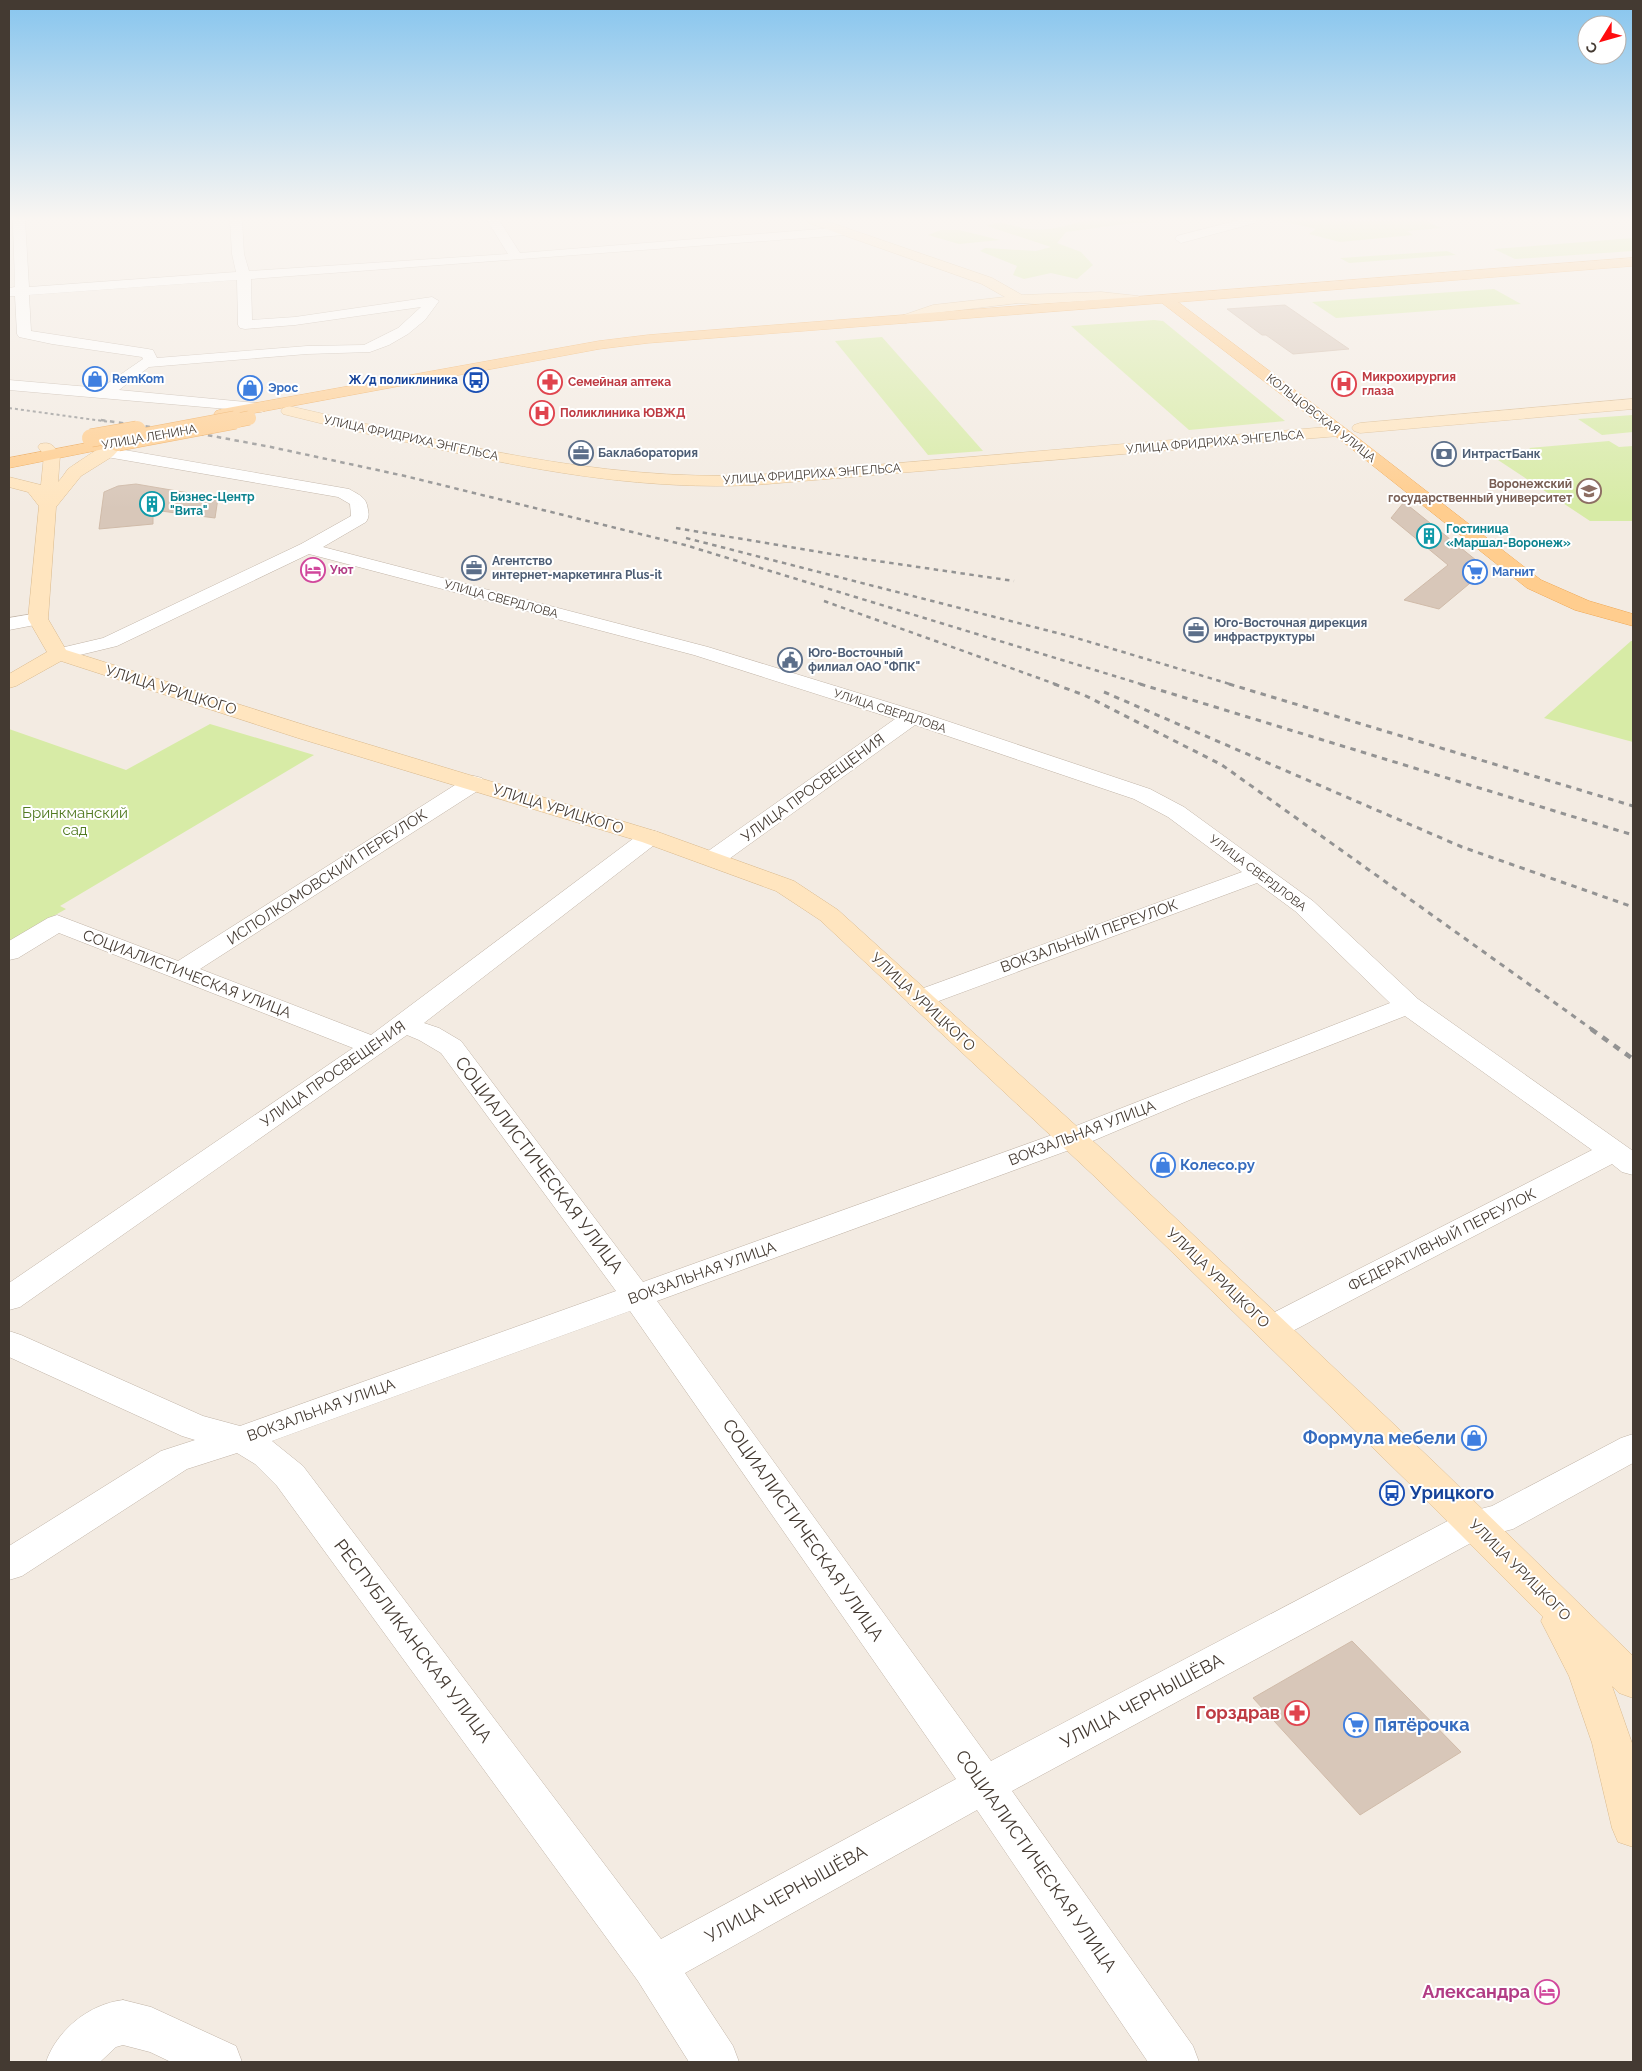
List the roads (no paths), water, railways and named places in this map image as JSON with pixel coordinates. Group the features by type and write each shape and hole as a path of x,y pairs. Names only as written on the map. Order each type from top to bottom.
{"main road":[{"name":"УЛИЦА ЛЕНИНА","path":"9,462 90,438 599,345 648,339 935,317"},
{"name":"УЛИЦА ЛЕНИНА","path":"9,454 112,447 249,418 574,359 660,346 990,317"},
{"name":"КОЛЬЦОВСКАЯ УЛИЦА","path":"1198,317 1339,431 1534,584 1562,599 1589,609 1633,620"},
{"name":"КОЛЬЦОВСКАЯ УЛИЦА","path":"1201,317 1360,428 1479,519"},
{"path":"1339,431 1360,428"},
{"path":"1544,570 1558,581 1584,595 1633,608"}],"street":[{"path":"20,317 24,334"},
{"path":"245,317 245,325 327,317"},
{"path":"105,393 145,363 307,350 365,349 374,346 416,322 421,317"},
{"path":"906,319 913,317"},
{"path":"9,334 24,334 52,340 148,353 152,362"},
{"path":"9,385 261,407"},
{"path":"1360,428 1633,404"},
{"name":"УЛИЦА ФРИДРИХА ЭНГЕЛЬСА","path":"289,411 555,468 616,477 684,481 755,480 1339,431"},
{"path":"9,682 59,654 110,642 307,548 360,518 360,502 343,493 112,447 75,472 48,506"},
{"path":"49,451 48,506 38,619 47,637 59,654"},
{"path":"9,482 34,488 48,506"},
{"name":"УЛИЦА СВЕРДЛОВА","path":"307,548 701,651 912,717 1142,794 1176,812 1304,906 1408,1005 1623,1158"},
{"path":"9,624 38,619"},
{"name":"УЛИЦА УРИЦКОГО","path":"59,654 650,837 785,886 829,915 1073,1138 1474,1524 1633,1681"},
{"name":"УЛИЦА ПРОСВЕЩЕНИЯ","path":"713,859 912,717"},
{"name":"ИСПОЛКОМОВСКИЙ ПЕРЕУЛОК","path":"180,971 474,783"},
{"name":"УЛИЦА ПРОСВЕЩЕНИЯ","path":"9,1299 404,1025 650,837"},
{"name":"ВОКЗАЛЬНЫЙ ПЕРЕУЛОК","path":"919,999 1260,874"},
{"name":"СОЦИАЛИСТИЧЕСКАЯ УЛИЦА","path":"9,952 57,923 374,1046"},
{"name":"ВОКЗАЛЬНАЯ УЛИЦА","path":"9,1564 174,1460 241,1439 1073,1138 1182,1093 1408,1005"},
{"name":"СОЦИАЛИСТИЧЕСКАЯ УЛИЦА","path":"404,1025 429,1034 451,1047 637,1297 984,1785 1176,2062"},
{"name":"ФЕДЕРАТИВНЫЙ ПЕРЕУЛОК","path":"1270,1328 1623,1158"},
{"name":"РЕСПУБЛИКАНСКАЯ УЛИЦА","path":"9,1343 194,1427 241,1439 267,1455 290,1476 654,1966 716,2062"},
{"name":"УЛИЦА ЧЕРНЫШЁВА","path":"654,1966 984,1785 1474,1524 1500,1519 1633,1447"},
{"path":"1549,1599 1588,1674 1612,1743 1633,1828"},
{"path":"70,2062 92,2037 113,2024 141,2025 219,2062"}],"railway":[{"path":"9,408 110,422"},
{"path":"101,420 207,435 271,447 405,476 685,545 1144,685"},
{"path":"676,528 850,557 1014,581"},
{"path":"686,538 1073,637 1233,685"},
{"path":"824,601 1058,685"},
{"path":"1054,684 1084,695 1222,765 1593,1030"},
{"path":"1140,684 1633,835"},
{"path":"1229,684 1633,806"},
{"path":"1104,692 1462,847 1633,907"},
{"path":"1591,1029 1633,1059"}],"place":[{"name":"RemKom","path":"95,379"},
{"name":"Ж/д поликлиника","path":"476,380"},
{"name":"Семейная аптека","path":"550,382"},
{"name":"Микрохирургия глаза","path":"1344,384"},
{"name":"Эрос","path":"250,388"},
{"name":"Поликлиника ЮВЖД","path":"542,413"},
{"name":"Баклаборатория","path":"581,453"},
{"name":"ИнтрастБанк","path":"1444,454"},
{"name":"Воронежский государственный университет","path":"1589,491"},
{"name":"Бизнес-Центр \"Вита\"","path":"152,504"},
{"name":"Гостиница «Маршал-Воронеж»","path":"1429,536"},
{"name":"Агентство интернет-маркетинга Plus-it","path":"474,568"},
{"name":"Уют","path":"313,570"},
{"name":"Магнит","path":"1475,572"},
{"name":"Юго-Восточная дирекция инфраструктуры","path":"1196,630"},
{"name":"Юго-Восточный филиал ОАО \"ФПК\"","path":"790,660"},
{"name":"Колесо.ру","path":"1163,1165"},
{"name":"Формула мебели","path":"1474,1438"},
{"name":"Урицкого","path":"1392,1493"},
{"name":"Горздрав","path":"1297,1713"},
{"name":"Пятёрочка","path":"1356,1725"},
{"name":"Александра","path":"1547,1992"}],"park label":[{"name":"Бринкманский сад","path":"75,822"}]}
